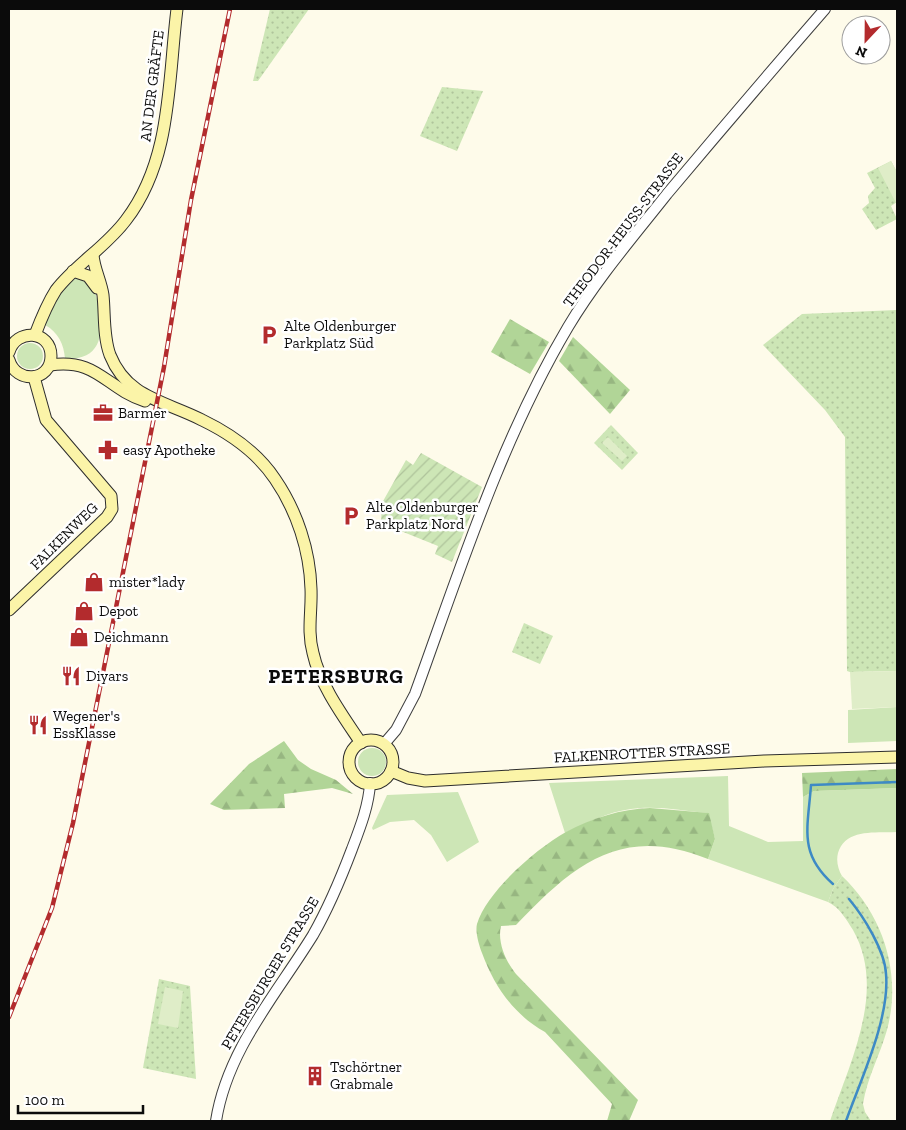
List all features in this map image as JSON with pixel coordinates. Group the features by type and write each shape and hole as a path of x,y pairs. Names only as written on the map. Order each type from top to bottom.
{"main road":[{"name":"AN DER GRÄFTE","path":"35,335 49,301 73,271 113,236 144,193 158,159 164,126 177,9"},
{"path":"93,255 94,271 102,292 104,304 109,352 121,376 142,394 201,419 252,451 276,479 296,517 308,559 312,590 308,628 313,654 323,681 361,742"},
{"path":"73,271 83,274 92,280 104,304"},
{"path":"9,352 16,339 22,336 35,335 47,343 51,350 50,365 46,371 34,377 22,376 16,373 9,360"},
{"path":"50,365 80,365 94,370 126,394 173,408"},
{"name":"FALKENWEG","path":"9,610 107,517 113,502 111,496 46,420 34,377"},
{"path":"373,740 384,744 392,756 391,771 382,780 370,783 356,777 351,768 350,757 361,742 373,740"},
{"name":"FALKENROTTER STRASSE","path":"391,771 408,778 425,781 746,762 897,757"}],"street":[{"name":"THEODOR-HEUSS-STRASSE","path":"384,744 396,730 415,694 506,451 534,387 569,326 593,289 639,229 718,133 825,9"},
{"name":"PETERSBURGER STRASSE","path":"216,1121 227,1078 235,1060 266,1005 313,934 336,890 360,829 370,783"}],"green space":[{"path":"270,9 309,9 258,81 253,81"},
{"path":"442,87 483,91 457,151 420,136"},
{"path":"891,161 897,172 897,202 891,206 897,219 876,230 862,209 869,203 868,196 875,188 867,173"},
{"path":"891,161 897,172 896,203 878,168"},
{"path":"81,277 95,292 99,306 101,329 97,345 92,351 85,356 65,359 60,339 45,325 54,304 63,290 68,284"},
{"path":"897,310 897,669 896,671 850,672 847,671 845,437 825,410 763,345 802,314"},
{"path":"510,319 549,342 530,374 491,352"},
{"path":"573,337 630,390 610,414 559,361"},
{"path":"30,343 39,347 43,356 39,365 30,369 21,365 17,356 21,347"},
{"path":"611,425 638,453 622,470 594,443"},
{"path":"608,437 627,456 622,461 602,443"},
{"path":"421,453 482,487 452,562 435,554 438,546 381,523 382,503 406,460 413,465"},
{"path":"524,623 553,636 540,664 512,652"},
{"path":"897,671 897,707 852,709 850,672"},
{"path":"897,707 897,741 848,743 848,710"},
{"path":"284,741 298,760 311,769 336,780 353,794 332,788 284,794 285,808 224,810 210,804 249,764"},
{"path":"372,748 382,752 386,762 382,772 372,776 362,772 358,762 362,752"},
{"path":"897,769 897,788 814,791 803,797 802,773"},
{"path":"728,776 729,826 768,842 803,841 803,797 814,791 897,788 897,832 871,832 847,839 838,853 837,859 838,868 842,876 833,889 828,902 708,859 715,839 708,813 660,808 622,810 565,833 549,783"},
{"path":"458,792 479,842 447,862 431,835 414,820 390,822 373,830 372,828 387,795"},
{"path":"650,808 709,813 715,839 708,859 677,849 650,846 625,848 602,856 580,868 558,884 516,925 501,926 500,932 503,952 516,974 638,1100 629,1121 607,1121 612,1104 545,1032 515,1008 499,988 482,953 478,939 477,924 491,898 502,885 528,859 554,839 596,819 618,812"},
{"path":"842,876 869,909 886,947 890,967 891,1009 887,1030 867,1085 863,1104 865,1112 871,1121 830,1121 855,1050 862,1026 866,1001 867,977 863,953 853,930 845,918 836,907 828,902 833,889"},
{"path":"159,979 190,986 196,1079 143,1068"},
{"path":"165,987 183,991 178,1028 158,1024"}],"waterway":[{"path":"833,884 822,873 814,861 810,850 807,827 811,785 897,782"},
{"path":"846,1121 879,1029 886,991 885,965 878,945 861,915 849,899"}],"railway":[{"path":"9,1017 52,908 73,823 164,367 191,200 230,9"}],"place":[{"name":"Alte Oldenburger Parkplatz Süd","path":"269,335"},
{"name":"Barmer","path":"103,413"},
{"name":"easy Apotheke","path":"108,450"},
{"name":"Alte Oldenburger Parkplatz Nord","path":"351,516"},
{"name":"mister*lady","path":"94,582"},
{"name":"Depot","path":"84,611"},
{"name":"Deichmann","path":"79,637"},
{"name":"Diyars","path":"71,676"},
{"name":"Wegener's EssKlasse","path":"38,725"},
{"name":"Tschörtner Grabmale","path":"315,1076"}],"district":[{"name":"PETERSBURG","path":"336,676"}]}
